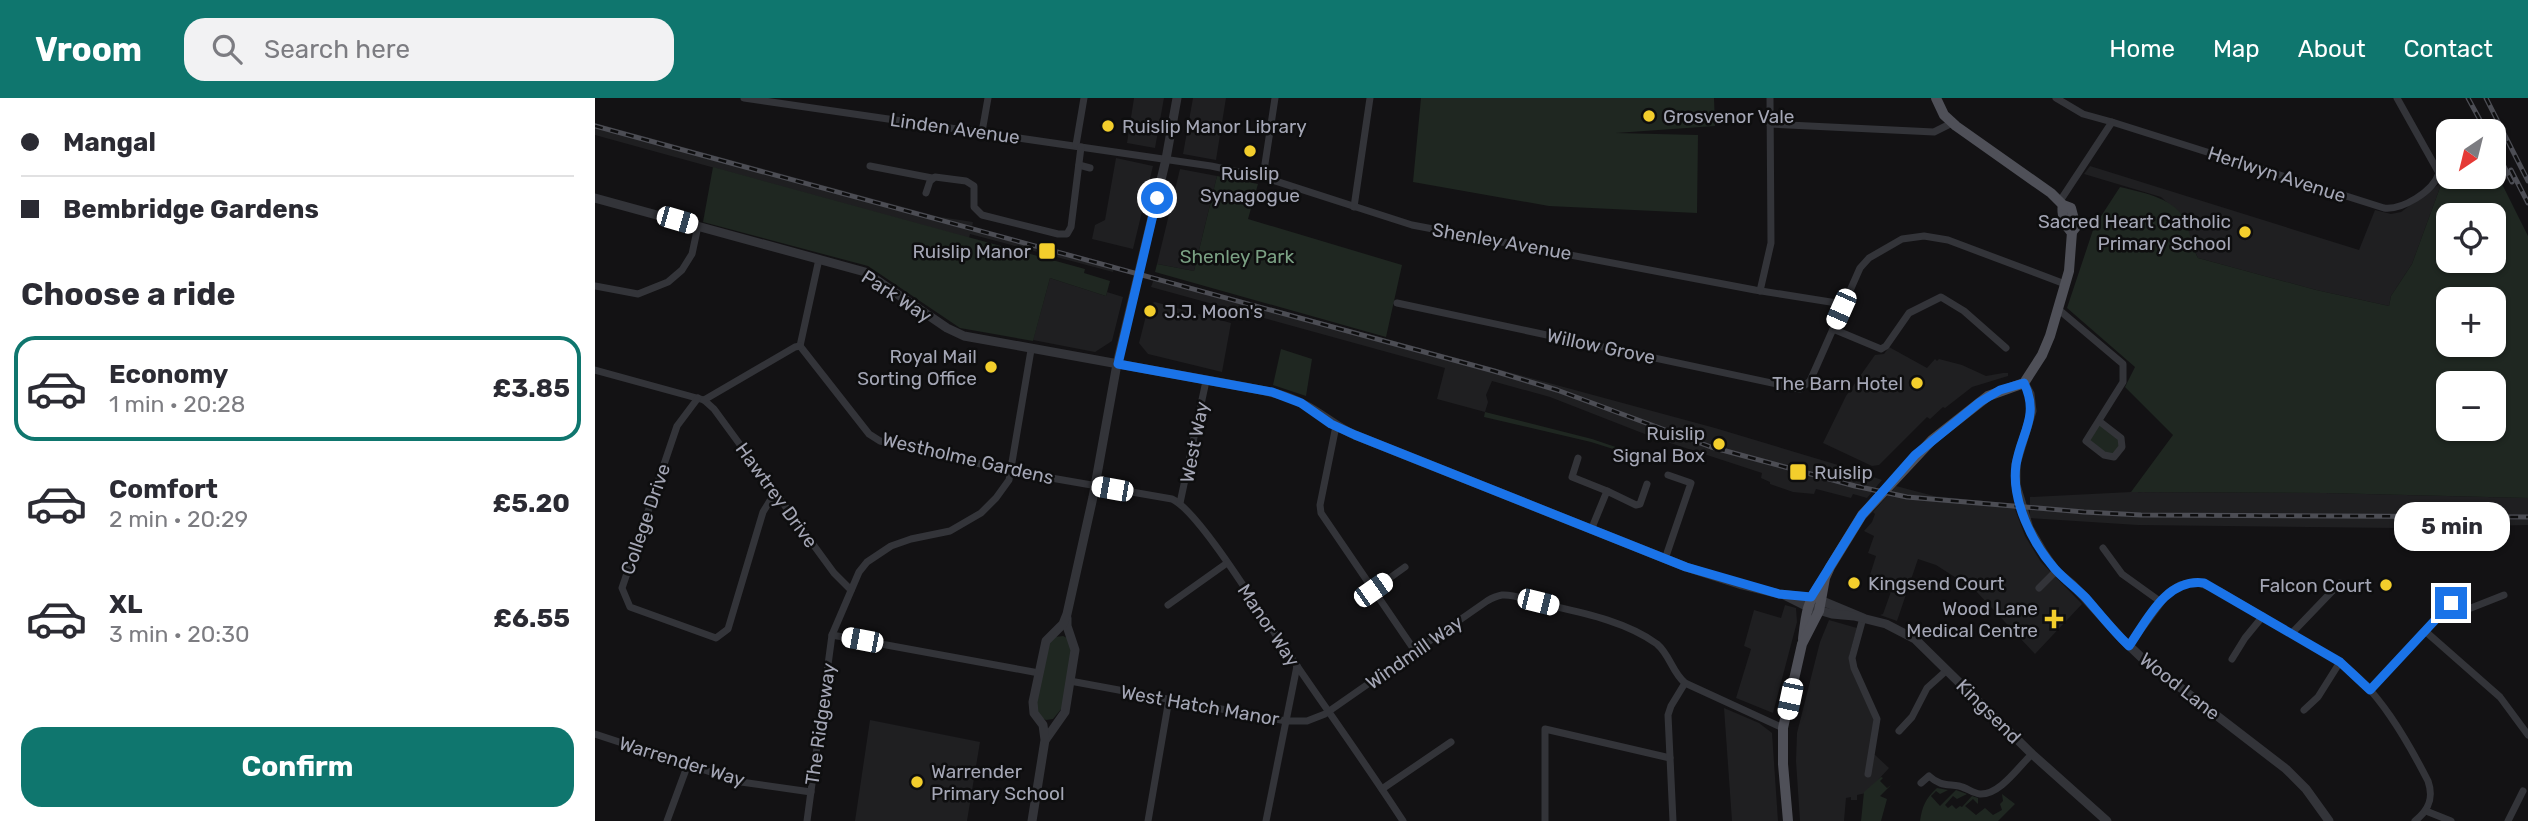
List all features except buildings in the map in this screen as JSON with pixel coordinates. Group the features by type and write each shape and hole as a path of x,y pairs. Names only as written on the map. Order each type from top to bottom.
{"main road":[{"path":"1789,821 1783,764 1783,728 1813,604 1838,550 1862,515 1932,440 1980,402 2000,390 2024,383 2046,346 2071,256 2072,232 2067,229 2061,211 2062,203 1952,123 1936,98"}],"street":[{"name":"Linden Avenue","path":"744,98 1166,159"},
{"path":"982,132 988,98"},
{"path":"870,166 972,183 974,207 982,215 1058,234 1069,232 1079,165 1084,98"},
{"path":"1045,740 1065,712 1075,650 1067,626 1067,614 1118,364 1166,159 1177,98"},
{"path":"1263,177 1275,98"},
{"path":"1354,207 1370,98"},
{"path":"1760,291 1771,243 1770,98"},
{"path":"2056,98 2083,114 2112,122 2062,203"},
{"name":"Herlwyn Avenue","path":"2112,122 2393,209 2428,189 2437,180 2439,173 2397,98"},
{"path":"1770,124 1934,132 1952,123"},
{"name":"Shenley Avenue","path":"1166,159 1263,177 1412,225 1760,291 1843,304"},
{"path":"1079,165 1090,168"},
{"path":"926,193 932,178"},
{"name":"Park Way","path":"595,198 865,272 955,333 1289,397 1336,426 1591,530"},
{"path":"1072,215 1082,216"},
{"path":"595,286 638,294 668,282 682,270 692,254 698,226"},
{"path":"2006,348 1957,305 1941,297 1909,313 1886,346 1881,349 1833,328 1864,263 1902,239 1935,237 1948,240 2065,284"},
{"path":"595,370 701,399 800,346 819,259"},
{"name":"Willow Grove","path":"1397,303 1787,386 1804,387 1810,381 1833,328"},
{"path":"2058,309 2123,364 2123,382 2086,441 2104,455 2114,457 2122,447 2121,438 2099,421"},
{"name":"Westholme Gardens","path":"800,346 869,434 880,441 1011,471 1095,486"},
{"path":"1011,471 1031,349"},
{"name":"West Way","path":"1181,503 1206,380"},
{"name":"Wood Lane","path":"2024,383 2030,394 2032,411 2016,464 2018,496 2029,528 2056,571 2073,584 2129,646 2285,769 2306,789 2329,821"},
{"name":"Hawtrey Drive","path":"701,399 714,409 774,494 834,573 851,590"},
{"name":"College Drive","path":"701,399 690,406 677,426 622,588 630,607 716,638 728,629 763,512 774,494"},
{"path":"1336,426 1320,510 1415,651"},
{"path":"1578,458 1571,477 1636,505 1640,504 1647,484"},
{"name":"The Ridgeway","path":"807,821 832,635 851,590 867,562 891,546 911,538 950,531 981,513 1009,480 1011,471"},
{"path":"1665,559 1691,483 1668,475"},
{"path":"1095,486 1172,499 1181,503"},
{"path":"1591,530 1607,491"},
{"name":"Manor Way","path":"1181,503 1227,563 1403,821"},
{"name":"Kingsend","path":"1591,530 1716,578 1887,624 1905,632 2032,754 2107,821"},
{"path":"2103,548 2122,574 2161,602"},
{"path":"1168,605 1227,563"},
{"path":"1373,590 1405,567"},
{"path":"2039,588 2056,571"},
{"path":"2129,646 2169,592 2180,585 2204,583 2340,662 2370,690 2428,780 2431,793 2426,811 2415,821"},
{"path":"2291,634 2340,583"},
{"path":"2370,690 2425,631 2449,600 2471,608 2504,595"},
{"name":"Windmill Way","path":"1329,712 1487,601 1500,596 1514,596 1584,614 1632,631 1662,649 1670,658 1676,674 1685,683"},
{"path":"1032,821 1045,740 1043,725 1033,709 1039,673 1046,641 1060,628 1067,614"},
{"path":"2232,661 2245,638 2263,616"},
{"path":"1863,618 1852,658 1877,719 1868,774"},
{"path":"2425,631 2504,701 2528,735"},
{"path":"832,635 1039,673"},
{"path":"2302,711 2318,697 2340,662"},
{"path":"1266,821 1297,666"},
{"path":"1899,731 1915,712 1927,688 1947,670"},
{"name":"West Hatch Manor","path":"1070,681 1286,721 1307,721 1329,712"},
{"path":"1674,821 1669,758 1669,710 1685,683 1783,728"},
{"path":"1148,821 1169,699"},
{"path":"1545,821 1545,729 1669,758"},
{"name":"Warrender Way","path":"595,734 741,782 811,792"},
{"path":"1382,789 1451,742"},
{"path":"1921,783 1929,776 1944,786 1961,786 1978,793 1989,793 1998,788 2032,754"},
{"path":"667,821 688,764"},
{"path":"2508,821 2523,791"},
{"path":"2426,811 2451,821"}],"shaded area":[{"path":"1134,98 1164,98 1155,148 1127,143"},
{"path":"1193,98 1226,98 1216,160 1183,154"},
{"path":"595,123 940,217 973,222 972,227 1115,265 1113,272 970,234 969,238 595,135"},
{"path":"1116,158 1153,166 1133,249 1092,239 1095,225 1105,220"},
{"name":"Sacred Heart Catholic Primary School","path":"2090,166 2359,250 2375,210 2391,214 2401,212 2436,186 2439,189 2412,264 2391,296 2389,306 2316,290 2198,258 2190,241 2186,222 2161,197 2084,174"},
{"path":"1180,169 1217,176 1194,271 1157,264"},
{"path":"1155,276 1715,428 1882,480 1867,498 1853,494 1851,498 1816,489 1814,494 1793,492 1770,484 1761,478 1762,473 1655,438 1550,397 1492,381 1486,395 1488,402 1485,412 1437,399 1445,368 1151,287"},
{"path":"1050,278 1106,296 1107,292 1123,297 1112,341 1095,352 1033,340"},
{"path":"1155,302 1231,323 1222,372 1148,354 1139,343 1149,304"},
{"path":"1889,347 1927,368 1935,359 1939,359 1962,365 1986,376 2008,373 2008,376 1972,387 1930,419 1927,417 1879,465 1872,466 1823,443 1846,396 1875,355 1884,354"},
{"path":"1896,486 1934,496 2013,504 2025,536 2041,562 2082,604 2035,654 1975,590 1936,565 1918,559 1897,621 1880,615 1883,614 1893,586 1869,578 1876,556 1868,553 1874,536 1864,531 1872,522 1875,514 1873,512"},
{"path":"2131,492 2528,498 2528,525 2397,528 2138,525 2030,518 2030,497"},
{"path":"1785,605 1796,608 1797,622 1773,713 1736,698 1751,649 1744,646 1754,610 1781,618"},
{"path":"1829,620 1857,628 1849,656 1874,719 1869,754 1875,755 1889,768 1866,793 1857,795 1857,800 1846,798 1844,821 1800,821 1797,733 1820,642"},
{"path":"1724,708 1759,723 1772,733 1778,821 1732,821"},
{"name":"Warrender Primary School","path":"870,720 980,742 967,821 855,821"}],"green space":[{"path":"1421,98 1714,98 1715,126 1616,133 1698,135 1697,213 1549,206 1413,182"},
{"path":"713,167 1085,269 1084,273 1110,281 1106,296 1050,278 1033,341 960,328 868,266 703,222"},
{"name":"Shenley Park","path":"1217,176 1258,184 1248,219 1402,265 1386,337 1155,272 1157,264 1194,271"},
{"path":"2120,187 2159,198 2176,209 2183,216 2198,258 2316,290 2389,306 2391,296 2412,264 2439,189 2504,189 2528,236 2528,498 2131,492 2173,435 2125,387 2135,367 2067,308 2094,227"},
{"path":"1281,349 1312,359 1306,396 1273,385"},
{"path":"1485,412 1592,439 1651,461 1591,442 1484,417"},
{"path":"2099,421 2122,441 2114,457 2086,441"},
{"path":"1063,636 1069,639 1073,648 1062,708 1053,719 1046,720 1039,716 1036,703 1049,642 1055,637"},
{"path":"1883,778 1880,781 1887,788 1891,785 1880,796 1887,799 1881,821 1861,821 1864,792"},
{"path":"1937,788 1948,790 1940,794 1936,791 1931,796 1940,806 1956,790 1967,794 1957,799 1953,796 1945,805 1948,808 1952,805 1956,809 1962,807 1972,796 1978,798 1978,804 1973,799 1965,806 1976,815 1985,808 1993,815 2002,810 2002,794 2015,804 1998,821 1920,821 1925,803"}],"railway":[{"path":"2468,98 2479,119"},
{"path":"2486,98 2528,181"},
{"path":"595,126 1494,371 1557,390 1711,447 1855,486 1907,497 2141,515 2528,517"},
{"path":"2506,170 2512,182"},
{"path":"2511,170 2528,203"}],"place":[{"name":"Grosvenor Vale","path":"1649,116"},
{"name":"Ruislip Manor Library","path":"1108,126"},
{"name":"Ruislip Synagogue","path":"1250,151"},
{"name":"Sacred Heart Catholic Primary School","path":"2245,232"},
{"name":"Ruislip Manor","path":"1047,251"},
{"name":"J.J. Moon's","path":"1150,311"},
{"name":"Royal Mail Sorting Office","path":"991,367"},
{"name":"The Barn Hotel","path":"1917,383"},
{"name":"Ruislip Signal Box","path":"1719,444"},
{"name":"Ruislip","path":"1798,472"},
{"name":"Kingsend Court","path":"1854,583"},
{"name":"Falcon Court","path":"2386,585"},
{"name":"Wood Lane Medical Centre","path":"2054,619"},
{"name":"Warrender Primary School","path":"917,782"}],"route":[{"path":"1157,198 1118,364 1289,397 1343,430 1716,578 1779,594 1811,597 1862,515 1915,455 1947,426 1980,402 2000,390 2024,383 2030,394 2032,411 2015,474 2018,496 2026,520 2035,540 2056,571 2073,584 2129,646 2169,592 2187,583 2204,583 2340,662 2370,690 2451,603"}]}
